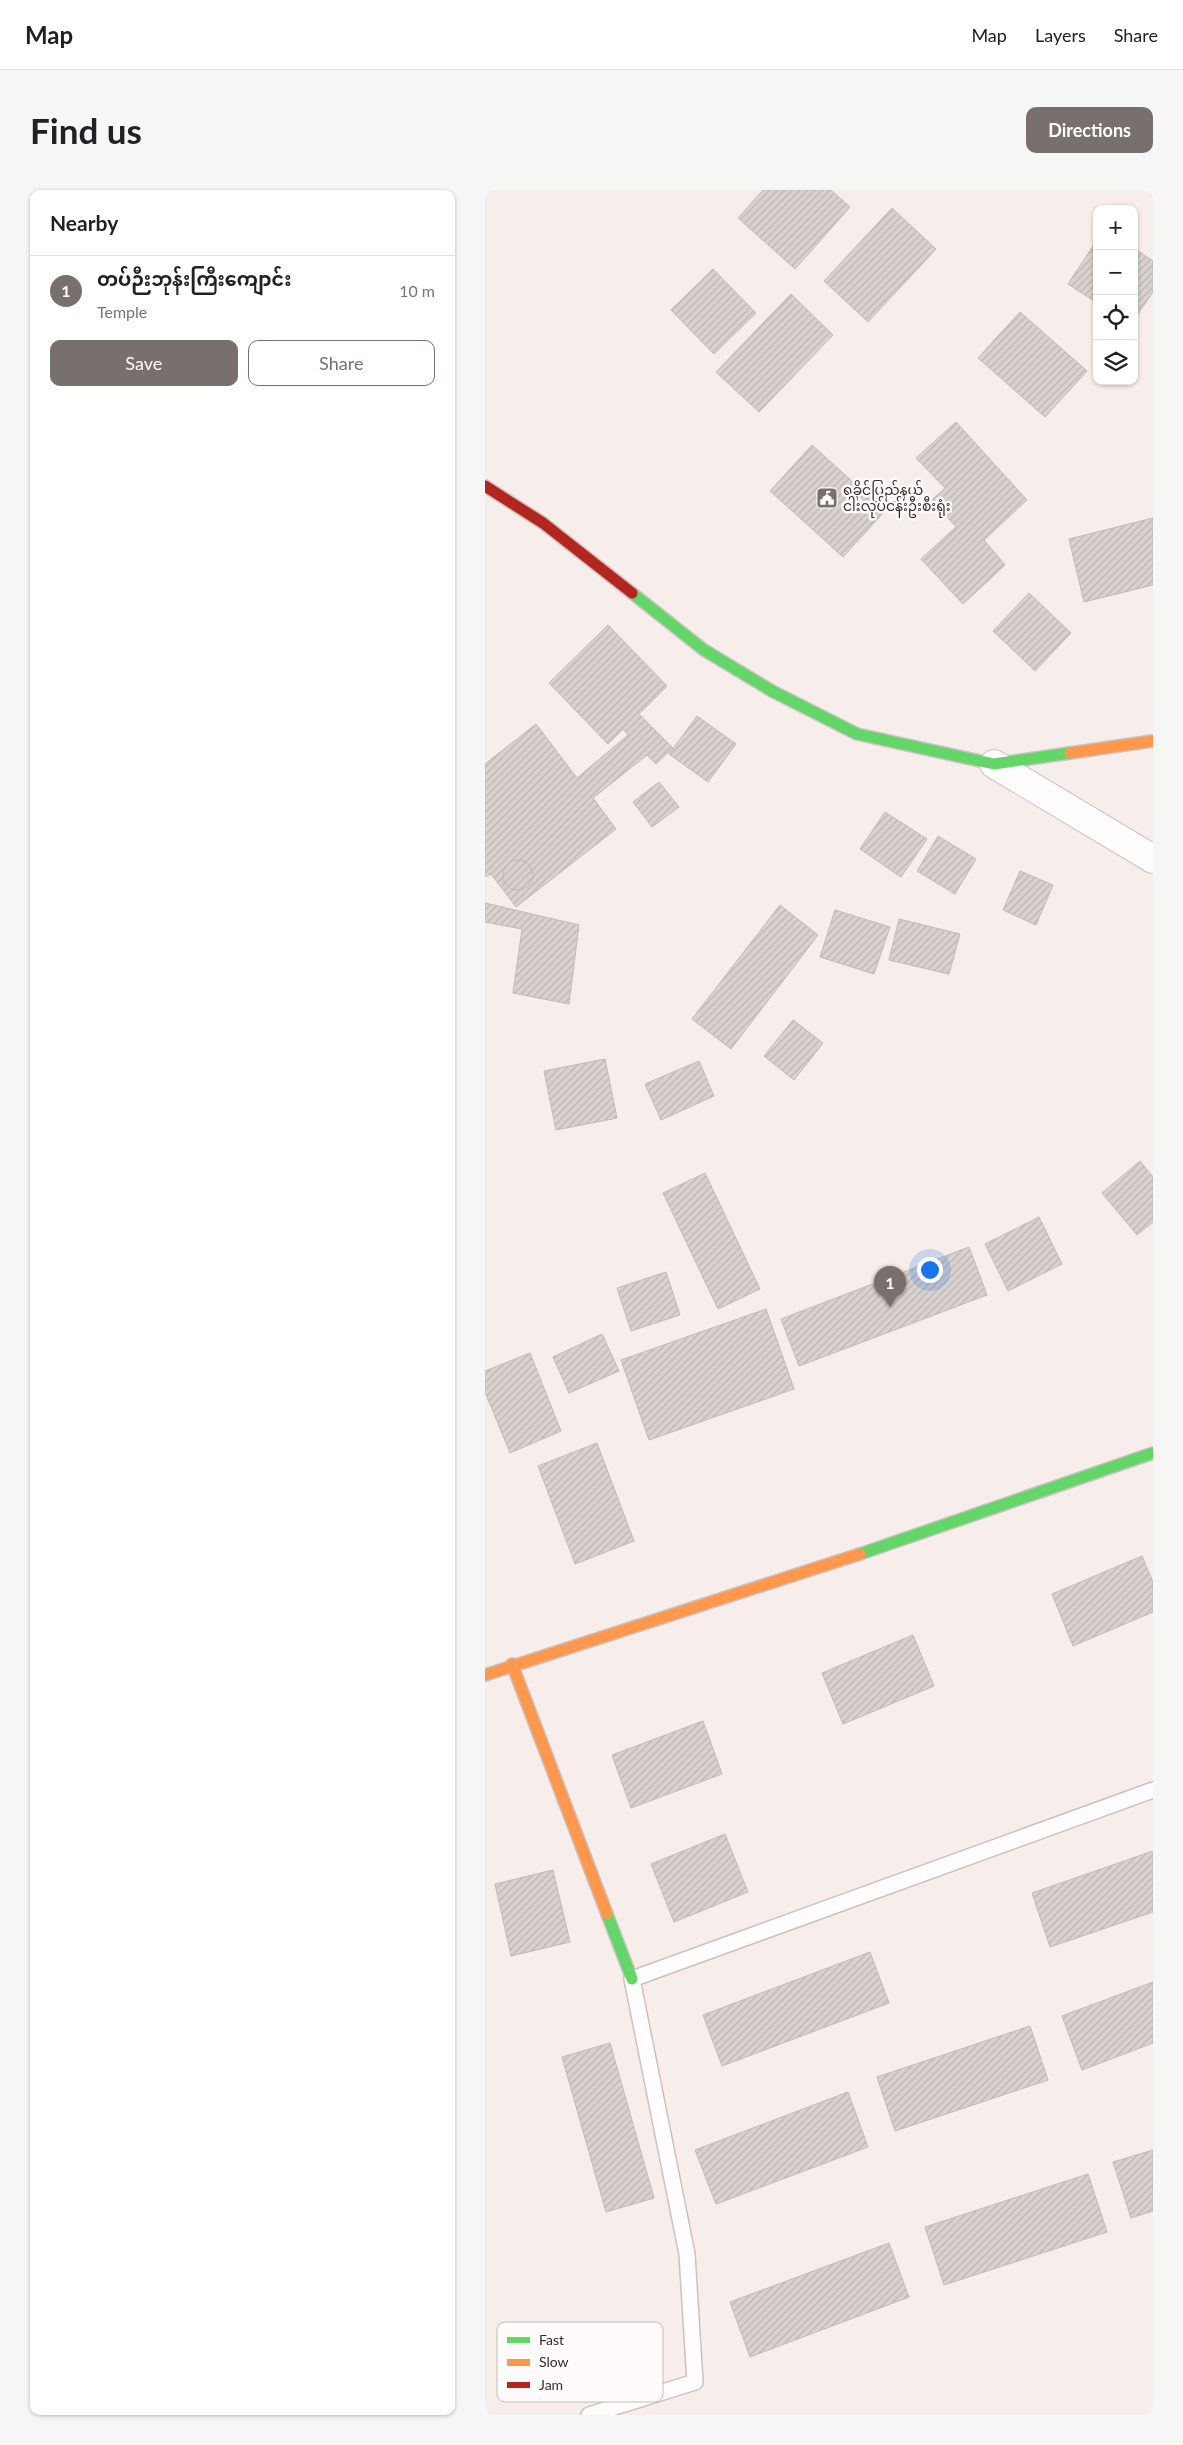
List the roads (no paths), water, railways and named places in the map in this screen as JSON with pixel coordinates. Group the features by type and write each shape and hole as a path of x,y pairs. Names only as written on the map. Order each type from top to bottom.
{"street":[{"path":"485,486 543,523 704,650 772,691 857,734 994,764 1153,859"},
{"path":"994,764 1153,741"},
{"path":"485,1674 879,1547 1153,1453"},
{"path":"512,1664 632,1979"}],"lane":[{"path":"663,2392 695,2382 687,2254 632,1979 1153,1790"},
{"path":"589,2415 631,2402"}],"place":[{"name":"ရခိုင်ပြည်နယ် ငါးလုပ်ငန်းဦးစီးရုံး","path":"827,498"},
{"name":"တပ်ဉီးဘုန်းကြီးကျောင်း","path":"890,1307"}]}
